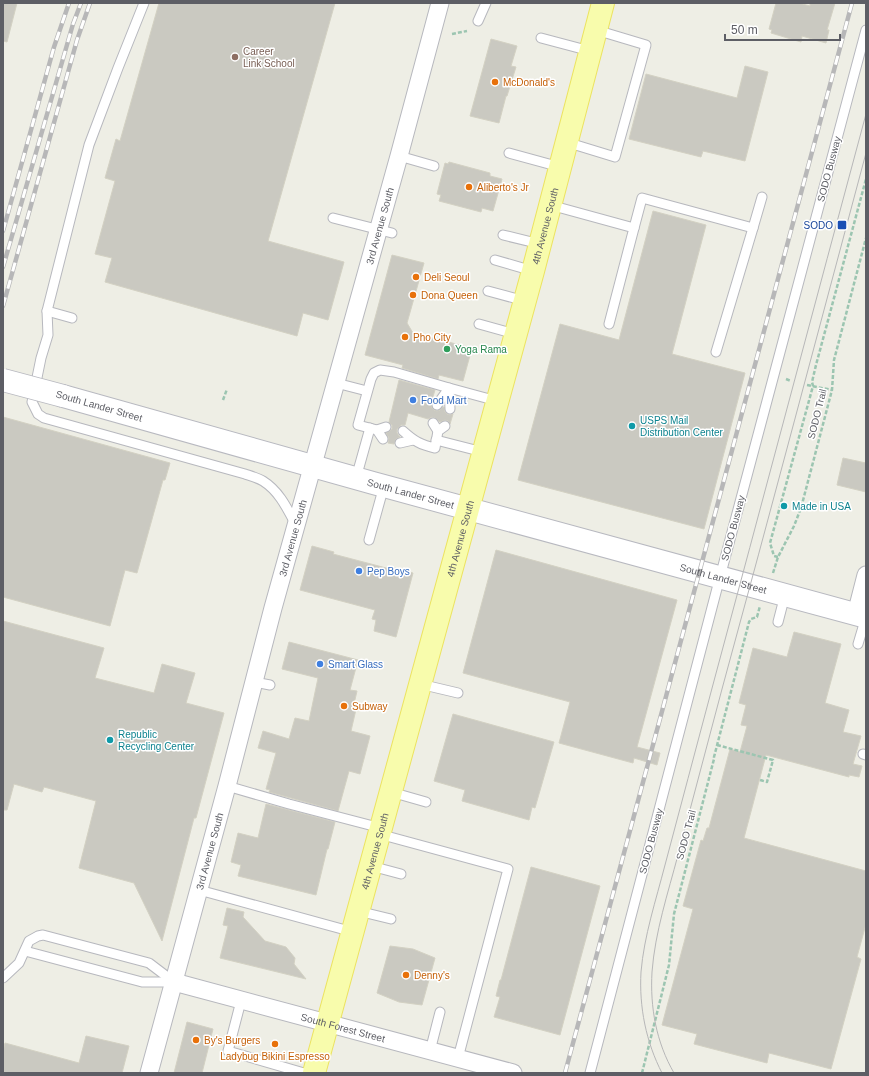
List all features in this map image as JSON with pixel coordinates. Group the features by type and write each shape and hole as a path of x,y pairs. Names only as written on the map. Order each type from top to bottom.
{"main road":[{"name":"4th Avenue South","path":"314,1073 525,301 603,3"},
{"name":"South Lander Street","path":"3,380 467,509 863,616"}],"street":[{"name":"3rd Avenue South","path":"149,1073 227,786 262,684 273,608 336,383 385,231 399,156 440,3"},
{"path":"863,616 866,575"},
{"name":"South Forest Street","path":"174,982 513,1073"}],"lane":[{"path":"144,3 89,145 47,311 48,335 41,358 32,402 38,414 44,418 245,474 263,481 275,491 285,504 296,526"},
{"path":"478,21 486,3"},
{"path":"566,142 616,157 646,45 596,30"},
{"name":"SODO Busway","path":"590,1073 720,577 866,30"},
{"path":"541,38 590,51"},
{"path":"509,153 560,167"},
{"path":"399,156 434,166"},
{"path":"716,352 762,197"},
{"path":"609,324 642,198 753,228"},
{"path":"550,205 634,228"},
{"path":"333,218 385,231"},
{"path":"503,235 540,244"},
{"path":"495,260 533,271"},
{"path":"488,291 525,301"},
{"path":"47,311 72,318"},
{"path":"479,324 515,334"},
{"path":"386,427 373,429 358,425 371,379 374,373 380,370 394,372 497,401"},
{"path":"336,383 368,391"},
{"path":"438,405 449,388"},
{"path":"449,388 450,409"},
{"path":"433,422 440,433 483,452"},
{"path":"373,429 383,439"},
{"path":"356,478 373,429"},
{"path":"404,431 413,440 427,447 435,448 440,433"},
{"path":"400,443 413,440"},
{"path":"369,540 384,486"},
{"path":"778,622 785,595"},
{"path":"858,644 863,616"},
{"path":"420,684 458,693"},
{"path":"227,786 508,869 458,1058"},
{"path":"391,792 426,802"},
{"path":"370,866 401,874"},
{"path":"199,890 353,932"},
{"path":"358,911 391,919"},
{"path":"3,978 19,963 29,941 43,935 149,963 174,982"},
{"path":"25,951 142,982 174,982"},
{"path":"241,1001 228,1052 304,1073"},
{"path":"430,1051 440,1012"}],"path":[{"path":"452,34 467,31"},
{"path":"778,557 774,556 770,543 771,535 813,386 812,382 866,179"},
{"name":"SODO Trail","path":"776,566 778,557 794,526 801,508 832,390 834,360 866,238"},
{"path":"786,379 791,381"},
{"path":"807,385 832,390"},
{"path":"224,400 227,389"},
{"name":"SODO Trail","path":"642,1073 669,965 674,914 749,622 751,619 757,617 759,608"},
{"path":"717,744 773,760 767,782 760,780"}],"building":[{"path":"3,3 17,3 7,42 3,41"},
{"path":"159,3 335,3 268,241 344,262 328,320 303,313 297,336 105,282 112,258 95,254 115,181 105,178 116,139 120,141"},
{"path":"776,3 799,3 810,6 810,3 835,3 827,30 829,30 826,43 802,36 801,42 771,33 772,30 769,29"},
{"name":"McDonald's","path":"491,39 517,46 511,66 516,67 499,123 470,116"},
{"path":"745,66 768,72 745,161 703,151 701,157 629,139 646,74 737,98"},
{"name":"Aliberto's Jr","path":"449,162 490,173 490,176 502,179 493,211 482,208 481,212 439,201 441,195 437,194 445,163 448,164"},
{"name":"USPS Mail Distribution Center","path":"653,211 706,225 672,354 745,373 704,529 518,480 560,324 619,340"},
{"path":"392,255 424,263 407,323 413,333 472,348 463,381 439,375 438,379 402,368 403,365 365,355"},
{"name":"Food Mart","path":"399,380 435,390 431,403 432,408 437,411 444,407 447,414 453,414 450,424 445,420 440,422 432,417 428,419 408,413 405,425 401,425 397,429 397,433 400,437 396,439 394,444 388,443 389,438 386,433 392,429 392,425 389,422"},
{"path":"3,417 170,463 165,480 163,480 137,573 125,570 110,626 3,597"},
{"path":"843,458 866,463 866,492 837,485"},
{"path":"312,546 334,552 333,554 390,569 391,567 413,573 396,637 374,631 376,620 372,619 375,610 300,590"},
{"path":"496,550 677,600 637,747 660,753 657,765 634,758 633,763 559,743 570,702 463,673"},
{"name":"Republic Recycling Center","path":"3,621 104,648 95,678 154,693 162,664 195,673 186,703 224,713 196,818 194,818 162,941 134,883 79,868 96,801 44,787 42,792 14,784 7,810 3,810"},
{"path":"794,632 841,644 825,703 849,710 843,732 861,736 853,764 862,766 859,777 849,775 849,777 766,755 744,838 866,871 866,924 857,957 861,959 831,1069 769,1053 767,1063 694,1044 697,1034 662,1025 693,909 683,906 701,840 703,841 707,828 709,828 730,749 740,752 747,726 741,725 746,705 739,703 753,648 787,657"},
{"path":"289,642 358,660 350,690 357,691 354,704 357,705 351,731 370,736 360,774 349,771 338,811 269,792 270,790 266,789 276,753 258,748 263,731 289,739 295,718 309,721 318,678 282,669"},
{"path":"453,714 554,742 535,808 532,807 529,820 462,801 465,790 434,781"},
{"path":"266,804 335,822 316,895 238,876 241,865 231,862 238,833 258,838"},
{"path":"531,867 600,886 560,1035 494,1017 500,997 496,996"},
{"path":"227,908 244,912 243,917 265,941 286,947 295,958 294,964 306,979 220,958 228,926 223,925"},
{"name":"Denny's","path":"390,946 413,949 435,958 422,1005 399,1002 377,993"},
{"name":"By's Burgers","path":"187,1022 213,1029 202,1073 174,1073"},
{"path":"86,1036 129,1046 122,1073 3,1073 3,1051 5,1043 79,1063"}],"tram line":[{"path":"662,1073 656,1061 648,1037 641,998 641,972 648,932 866,114"},
{"path":"674,1073 663,1049 653,1011 652,972 659,927 866,153"}],"railway":[{"path":"3,231 54,47 69,3"},
{"path":"3,267 73,24 81,3"},
{"path":"3,306 77,40 90,3"},
{"path":"565,1073 852,3"}],"place":[{"name":"Career Link School","path":"235,57"},
{"name":"McDonald's","path":"495,82"},
{"name":"Aliberto's Jr","path":"469,187"},
{"name":"SODO","path":"842,225"},
{"name":"Deli Seoul","path":"416,277"},
{"name":"Dona Queen","path":"413,295"},
{"name":"Pho City","path":"405,337"},
{"name":"Yoga Rama","path":"447,349"},
{"name":"Food Mart","path":"413,400"},
{"name":"USPS Mail Distribution Center","path":"632,426"},
{"name":"Made in USA","path":"784,506"},
{"name":"Pep Boys","path":"359,571"},
{"name":"Smart Glass","path":"320,664"},
{"name":"Subway","path":"344,706"},
{"name":"Republic Recycling Center","path":"110,740"},
{"name":"Denny's","path":"406,975"},
{"name":"By's Burgers","path":"196,1040"},
{"name":"Ladybug Bikini Espresso","path":"275,1044"}]}
